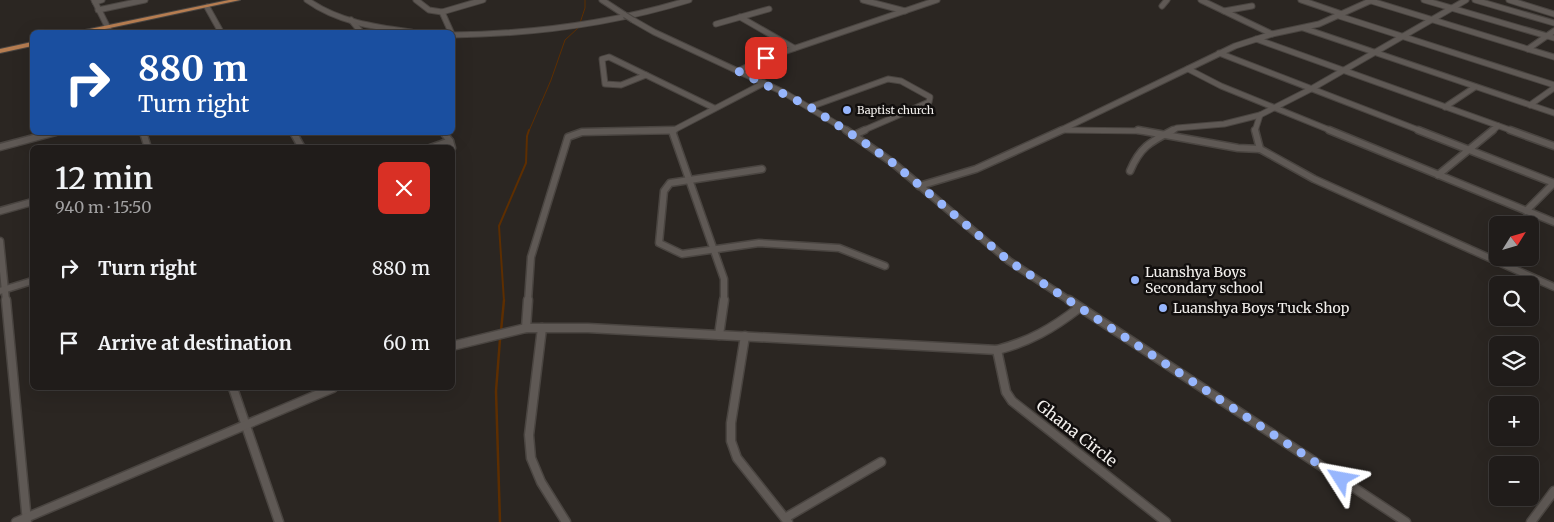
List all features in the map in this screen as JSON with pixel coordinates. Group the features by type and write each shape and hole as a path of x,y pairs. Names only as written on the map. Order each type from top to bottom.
{"main road":[{"path":"109,30 236,0"},
{"path":"0,52 30,44"}],"street":[{"path":"102,0 94,1 109,30"},
{"path":"98,10 142,0"},
{"path":"307,0 332,16 402,30"},
{"path":"416,0 429,10 442,12 483,0"},
{"path":"602,0 654,32 764,83 810,107 854,135 893,163 1009,261 1406,522"},
{"path":"455,34 516,34 569,28 640,15 689,0"},
{"path":"863,0 905,11"},
{"path":"738,71 794,48 937,0"},
{"path":"1162,6 1167,0"},
{"path":"1201,0 1272,34"},
{"path":"1301,0 1403,37 1554,87"},
{"path":"919,186 976,169 1062,130 1219,53 1272,34 1319,24 1369,0 1554,57"},
{"path":"1424,0 1554,38"},
{"path":"1457,0 1465,0"},
{"path":"1130,170 1137,154 1162,135 1177,128 1224,124 1260,116 1403,37 1465,0"},
{"path":"1475,0 1554,23"},
{"path":"1509,0 1554,14"},
{"path":"1224,11 1252,6"},
{"path":"207,7 220,30"},
{"path":"716,24 769,9"},
{"path":"442,12 450,30"},
{"path":"740,17 794,48"},
{"path":"350,20 359,30"},
{"path":"1302,28 1554,113"},
{"path":"1528,50 1554,32"},
{"path":"1256,39 1554,146"},
{"path":"1219,53 1554,183 1526,211"},
{"path":"647,75 622,85 607,85 605,84 602,59 609,57 647,75 714,108"},
{"path":"1188,69 1221,86 1273,108 1554,222"},
{"path":"810,107 888,79 901,81 930,97 929,102 854,135"},
{"path":"526,328 531,257 568,138 582,132 672,131 764,83"},
{"path":"1445,106 1475,87"},
{"path":"1530,105 1554,87"},
{"path":"1260,116 1255,131 1260,150"},
{"path":"1438,175 1472,150 1498,126"},
{"path":"1062,130 1138,130 1238,148 1260,150 1322,183 1554,287"},
{"path":"672,131 724,279 725,292 719,335"},
{"path":"0,147 45,135"},
{"path":"762,169 670,183 664,191 659,243 682,254 714,251 759,243 830,247 847,250 886,266"},
{"path":"0,211 30,203"},
{"path":"0,241 2,290 27,520"},
{"path":"2,290 30,282"},
{"path":"455,345 526,328 588,328 997,350 1022,344 1044,333 1079,308"},
{"path":"542,328 529,435 531,458 540,482 566,522"},
{"path":"745,336 731,423 731,441 737,458 786,520 881,462"},
{"name":"Ghana Circle","path":"997,350 1006,392 1012,401 1166,522"},
{"path":"234,390 279,522"},
{"path":"16,522 27,520 328,390"},
{"path":"1531,522 1554,491"}],"waterway":[{"path":"580,23 585,8 585,0"},
{"path":"529,131 551,80 565,40 578,28"},
{"path":"504,300 499,226 526,163 529,130"},
{"path":"501,331 504,300"},
{"path":"500,339 496,391 500,522"}],"place":[{"name":"Baptist church","path":"847,110"},
{"name":"Luanshya Boys Secondary school","path":"1135,280"},
{"name":"Luanshya Boys Tuck Shop","path":"1163,308"}],"route":[{"path":"766,58 738,71 810,107 868,145 893,163 1009,261 1341,479"}]}
